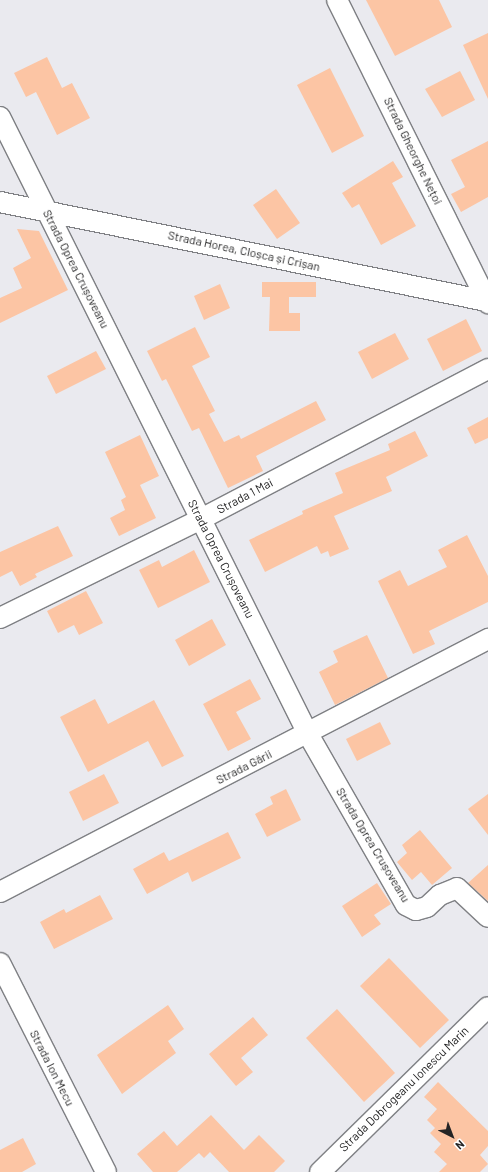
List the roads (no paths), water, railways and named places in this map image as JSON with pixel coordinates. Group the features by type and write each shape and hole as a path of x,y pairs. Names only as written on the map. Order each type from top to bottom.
{"street":[{"name":"Strada Gheorghe Nețoi","path":"337,0 488,302"},
{"name":"Strada Oprea Crușoveanu","path":"0,117 308,734 406,905 416,910 427,907 440,895 457,888 488,917"},
{"name":"Strada Horea, Cloșca și Crișan","path":"0,202 488,302"},
{"name":"Strada 1 Mai","path":"0,618 201,519 488,369"},
{"name":"Strada Gării","path":"0,892 308,734 488,639"},
{"name":"Strada Ion Mecu","path":"0,963 106,1172"},
{"name":"Strada Dobrogeanu Ionescu Marin","path":"320,1172 488,1007"}]}
